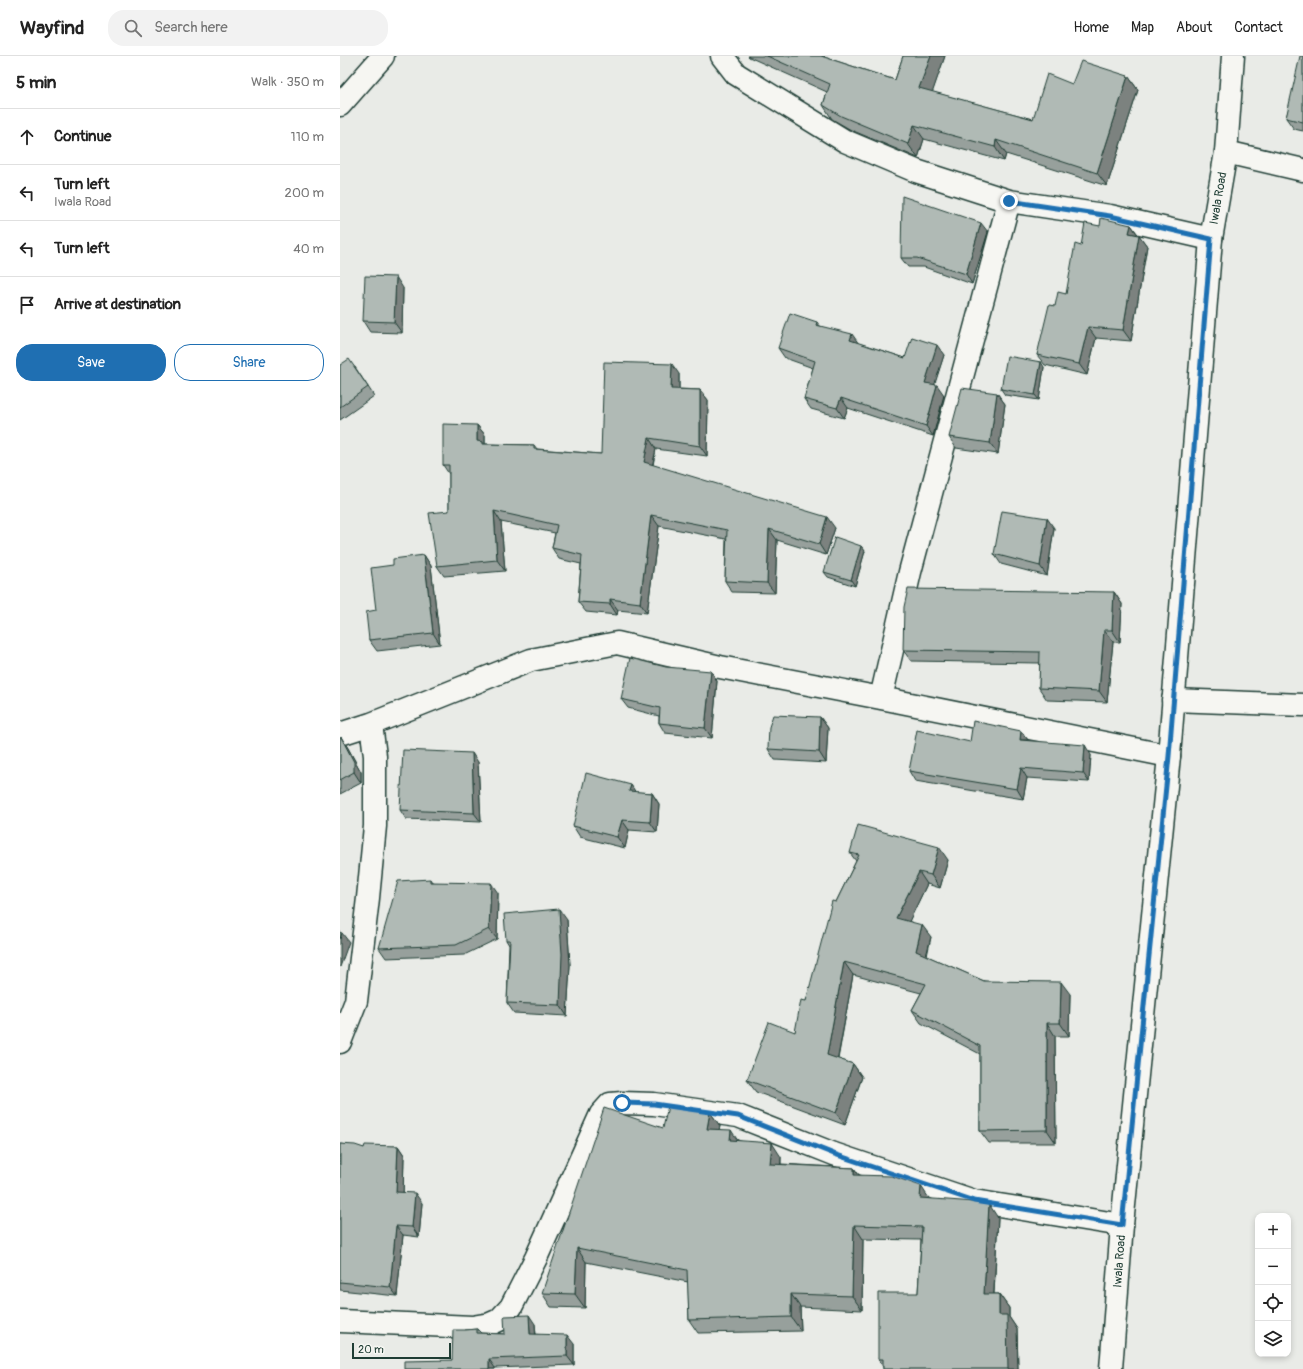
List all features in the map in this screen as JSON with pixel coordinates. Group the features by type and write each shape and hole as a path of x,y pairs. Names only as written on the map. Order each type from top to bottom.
{"street":[{"path":"340,105 384,56"},
{"path":"722,56 736,74 845,142 916,171 1009,201 1110,216 1211,239"},
{"name":"Iwala Road","path":"1110,1369 1122,1225 1169,756 1211,239 1226,152 1233,56"},
{"path":"1226,152 1303,170"},
{"path":"881,698 910,572 1009,201"},
{"path":"340,734 371,724 531,660 617,643 720,667 1169,756"},
{"path":"1174,700 1303,705"},
{"path":"340,1042 356,1001 368,898 375,826 375,756 371,724"},
{"path":"340,1321 472,1327 490,1324 499,1320 512,1307 536,1258 601,1114 610,1104 654,1104 738,1116 834,1154 974,1201 1122,1225"}],"building":[{"path":"767,56 821,56 895,80 903,56 931,56 919,88 1033,119 1047,74 1072,84 1081,61 1128,76 1097,173 996,140 995,147 914,125 908,144 841,116 823,105 830,84"},
{"path":"1300,56 1303,56 1303,122 1286,118"},
{"path":"902,196 981,223 966,274 917,258 901,258"},
{"path":"1101,218 1131,225 1129,233 1139,235 1123,330 1088,327 1079,364 1037,355 1049,305 1055,306 1058,292 1066,294 1075,244 1081,246 1085,223 1100,226"},
{"path":"365,276 396,277 394,322 363,321"},
{"path":"790,313 817,322 816,325 852,334 850,340 905,358 912,337 937,345 925,383 937,385 926,426 841,398 837,408 804,399 815,361 778,348"},
{"path":"1007,356 1041,362 1035,395 1001,389"},
{"path":"349,359 368,387 340,407 340,365"},
{"path":"604,362 672,364 671,389 700,390 700,446 649,438 644,462 827,517 819,544 769,529 767,583 725,581 727,530 651,515 640,603 610,599 610,604 578,602 582,555 552,548 557,525 494,511 497,560 437,566 429,513 449,511 449,465 443,465 443,424 477,425 477,441 483,442 483,444 534,445 534,449 601,454"},
{"path":"962,388 997,393 990,443 949,437"},
{"path":"1002,511 1047,518 1040,566 994,554"},
{"path":"835,537 861,546 851,580 824,572"},
{"path":"424,555 433,633 369,640 366,612 376,610 371,568 393,565 393,559"},
{"path":"908,589 1114,592 1112,630 1104,630 1099,691 1039,688 1040,652 903,650 904,607"},
{"path":"630,658 666,667 711,671 705,728 659,723 660,708 621,699"},
{"path":"773,715 820,717 819,752 768,749 769,727"},
{"path":"973,721 1021,731 1020,740 1085,745 1083,773 1021,768 1017,789 909,771 917,730 970,742"},
{"path":"341,737 354,762 354,772 340,780 340,738"},
{"path":"403,750 472,753 474,813 400,810"},
{"path":"586,773 631,785 629,791 652,793 650,822 622,820 617,837 573,826"},
{"path":"858,825 939,847 931,875 919,872 896,918 922,925 916,951 984,981 1061,982 1060,1023 1047,1023 1047,1130 980,1131 980,1046 912,1010 926,984 844,962 827,1055 853,1064 836,1113 747,1080 769,1022 795,1032 801,1000 806,1001 832,901 836,902 859,855 850,853"},
{"path":"430,879 430,882 491,883 489,929 456,945 379,948 398,881"},
{"path":"559,909 562,954 560,1005 507,1003 510,940 506,940 504,914"},
{"path":"668,1106 710,1112 707,1129 731,1130 730,1140 772,1143 770,1164 854,1168 854,1175 892,1176 921,1186 920,1198 989,1204 984,1294 999,1294 999,1315 1007,1315 1008,1369 883,1369 883,1359 878,1359 878,1293 918,1293 922,1227 854,1225 852,1296 791,1294 791,1317 689,1320 687,1270 577,1248 575,1294 542,1293 604,1108 663,1128"},
{"path":"340,1144 355,1145 364,1148 365,1145 398,1146 396,1192 415,1193 412,1227 396,1226 390,1287 340,1282"},
{"path":"529,1315 530,1334 567,1335 567,1356 489,1359 489,1369 404,1369 404,1361 452,1360 453,1330 477,1329 477,1333 505,1334 505,1316"}],"route":[{"path":"622,1103 654,1104 738,1116 834,1154 974,1201 1122,1225 1169,756 1211,239 1110,216 1009,201"}]}
